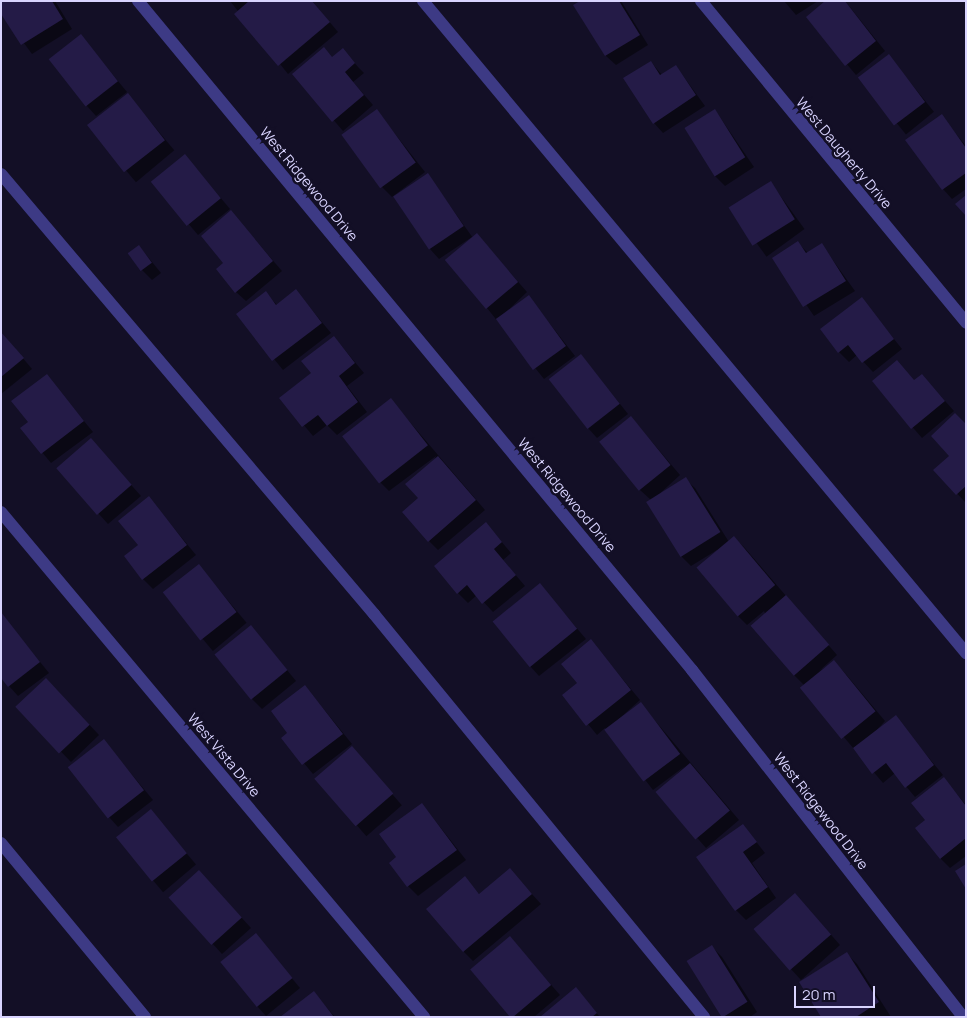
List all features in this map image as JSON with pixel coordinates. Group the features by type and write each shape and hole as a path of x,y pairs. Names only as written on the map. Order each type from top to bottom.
{"street":[{"name":"West Ridgewood Drive","path":"138,1 692,670 963,1017"},
{"path":"423,1 966,653"},
{"name":"West Daugherty Drive","path":"701,1 966,323"},
{"path":"1,174 374,614 704,1017"},
{"name":"West Vista Drive","path":"1,512 424,1017"},
{"path":"1,843 145,1017"}],"building":[{"path":"1,1 52,1 63,19 21,45 1,14"},
{"path":"249,1 312,1 330,22 278,66 234,14"},
{"path":"580,1 619,1 640,35 605,56 573,5"},
{"path":"825,1 845,1 876,41 845,66 806,17"},
{"path":"81,34 118,81 86,107 49,59"},
{"path":"324,47 332,57 343,48 355,63 345,72 364,95 332,122 292,74"},
{"path":"889,54 925,102 894,125 858,77"},
{"path":"651,61 660,75 676,65 696,95 653,124 623,78"},
{"path":"128,93 165,140 124,172 87,125"},
{"path":"377,109 416,162 380,188 341,135"},
{"path":"715,109 745,157 715,176 684,128"},
{"path":"942,114 966,148 966,173 942,190 905,140"},
{"path":"185,154 221,198 187,226 151,182"},
{"path":"428,173 464,226 429,250 393,196"},
{"path":"771,181 795,219 752,246 729,207"},
{"path":"966,195 966,216 955,204"},
{"path":"231,210 273,261 235,293 216,269 223,263 201,236"},
{"path":"477,233 518,282 486,309 445,260"},
{"path":"798,241 806,253 822,243 846,281 803,307 772,258"},
{"path":"139,245 152,263 141,271 128,253"},
{"path":"296,289 322,323 272,361 236,314 266,291 276,305"},
{"path":"529,295 566,346 533,370 496,319"},
{"path":"862,297 894,339 862,363 848,345 838,353 820,329"},
{"path":"1,332 24,358 1,377"},
{"path":"334,336 355,363 339,376 358,402 327,426 318,415 302,427 279,398 311,373 301,361"},
{"path":"581,354 620,404 587,429 549,379"},
{"path":"897,360 914,380 922,374 945,401 911,429 872,381"},
{"path":"47,374 84,421 41,454 20,428 28,422 11,401"},
{"path":"391,398 428,445 379,483 342,436"},
{"path":"955,413 966,424 966,486 956,495 933,470 949,456 931,436"},
{"path":"631,416 671,465 639,491 599,442"},
{"path":"91,438 132,485 97,515 56,468"},
{"path":"438,456 476,500 428,542 402,512 418,498 405,484"},
{"path":"686,477 720,532 681,557 646,502"},
{"path":"149,496 187,545 142,580 124,556 138,545 118,521"},
{"path":"486,522 502,542 494,549 516,575 482,604 467,585 457,594 434,566"},
{"path":"734,536 775,585 738,617 696,567"},
{"path":"199,564 237,612 200,640 163,592"},
{"path":"540,583 577,629 530,667 493,621"},
{"path":"786,595 829,645 794,676 751,626"},
{"path":"1,612 40,662 8,687 1,678"},
{"path":"251,625 288,670 251,700 214,655"},
{"path":"591,639 631,690 586,726 562,695 577,683 561,664"},
{"path":"834,660 876,711 841,739 800,688"},
{"path":"46,678 90,725 59,753 15,707"},
{"path":"305,685 343,734 302,765 281,738 287,733 271,711"},
{"path":"641,702 680,754 643,782 604,730"},
{"path":"896,715 934,765 905,788 886,763 872,774 853,748"},
{"path":"104,739 144,790 108,819 68,767"},
{"path":"352,746 393,794 356,826 314,779"},
{"path":"690,763 730,810 695,839 656,792"},
{"path":"944,777 966,806 966,838 940,859 915,828 925,820 911,803"},
{"path":"422,803 457,850 407,887 389,863 396,857 379,834"},
{"path":"151,809 187,853 152,882 116,837"},
{"path":"743,824 757,842 743,852 768,887 735,911 696,857"},
{"path":"966,864 966,889 955,871"},
{"path":"510,868 532,894 463,952 426,909 465,876 479,894"},
{"path":"199,870 242,918 211,945 169,897"},
{"path":"795,893 831,935 790,971 753,929"},
{"path":"256,933 293,978 257,1007 220,962"},
{"path":"510,936 551,985 513,1017 510,1017 470,969"},
{"path":"712,945 748,1002 722,1017 687,961"},
{"path":"847,952 879,1002 856,1017 821,1017 799,982"},
{"path":"576,987 597,1013 592,1017 540,1017"},
{"path":"314,991 334,1017 280,1017"}]}
